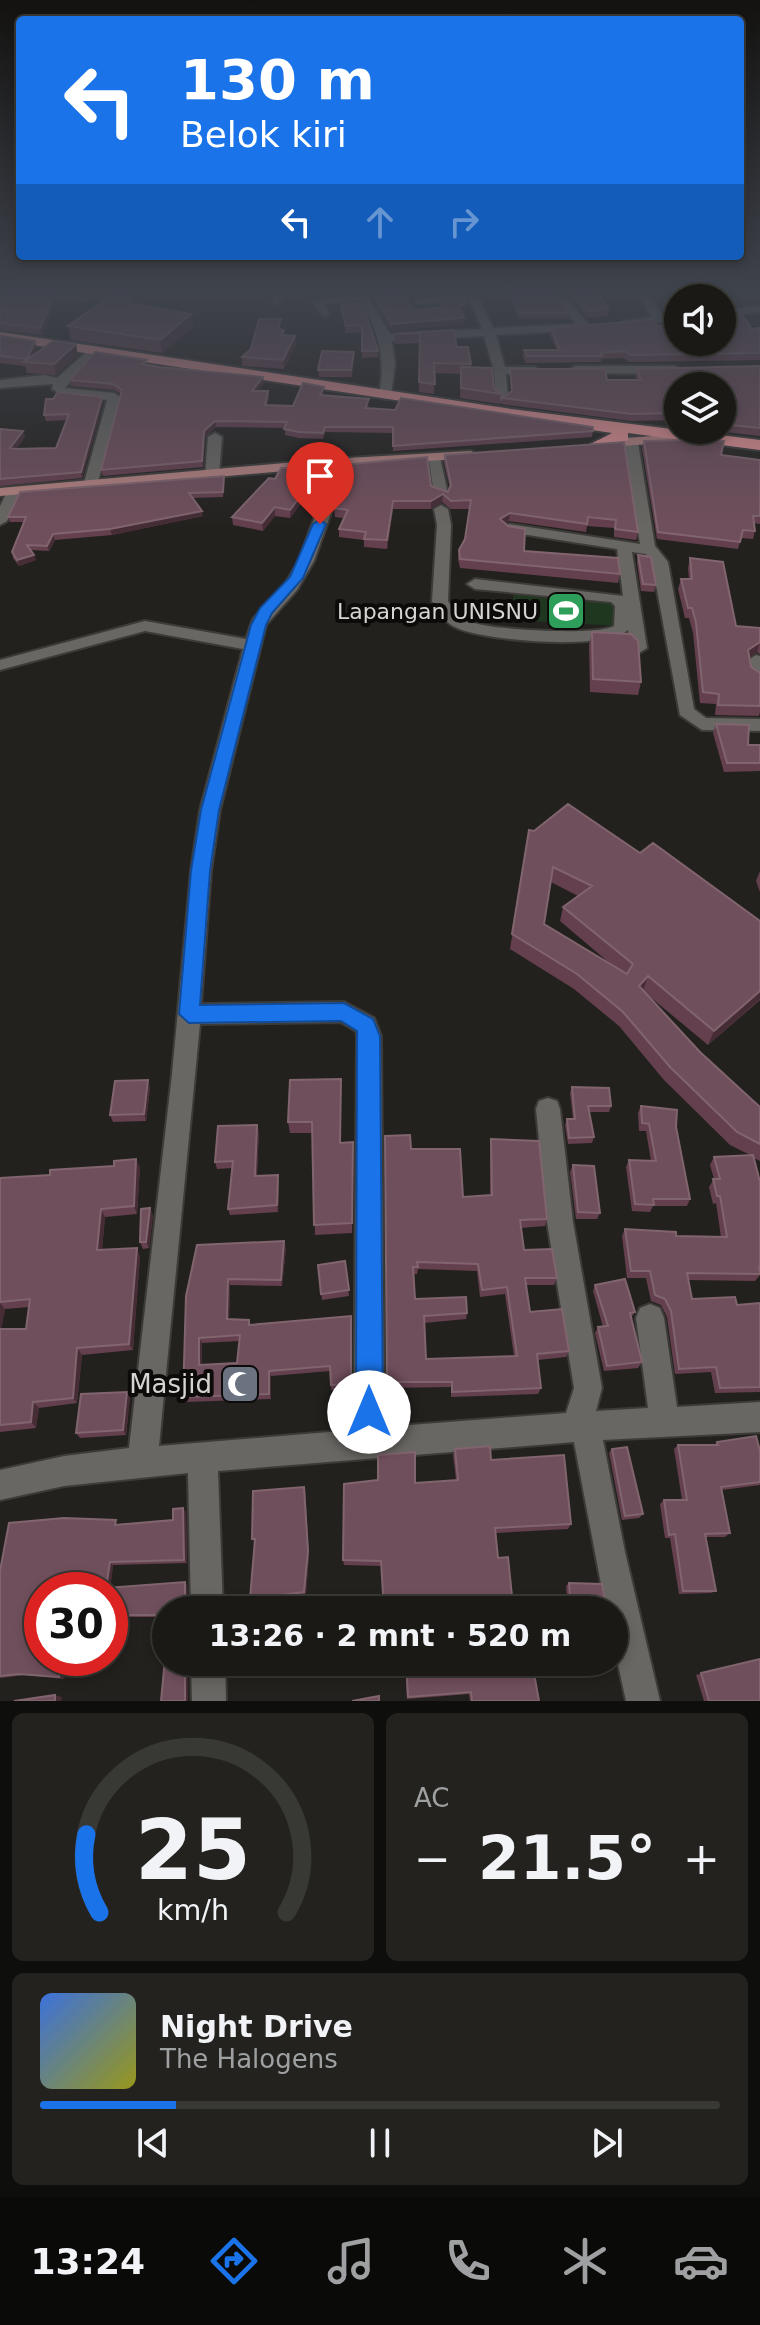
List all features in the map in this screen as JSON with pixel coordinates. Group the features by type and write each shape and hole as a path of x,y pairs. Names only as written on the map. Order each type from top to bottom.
{"highway":[{"path":"221,370 385,395 501,405 664,433"},
{"path":"591,445 622,437 615,428 598,423"},
{"path":"736,442 760,445"}],"main road":[{"path":"591,445 664,440"},
{"path":"7,492 330,463 480,454"}],"street":[{"path":"72,370 60,382 58,389 114,397 90,486"},
{"path":"385,395 391,370"},
{"path":"500,370 501,405"},
{"path":"519,370 550,371"},
{"path":"0,384 31,380 60,382"},
{"path":"212,476 215,437"},
{"path":"631,443 650,550 660,562 679,679 689,716 711,725 760,725"},
{"path":"433,457 444,525 440,601 444,610 459,623 497,632 610,634 624,624 623,605 616,598 475,584"},
{"path":"142,1465 201,871 210,810 265,611 296,578 320,524 328,497 330,463"},
{"path":"0,521 7,492"},
{"path":"509,528 650,550"},
{"path":"624,548 639,648"},
{"path":"0,665 145,626 253,646"},
{"path":"189,1014 344,1012 366,1025 369,1036 369,1444"},
{"path":"548,1109 560,1222 588,1388 582,1426 643,1701"},
{"path":"650,1318 664,1421"},
{"path":"0,1485 31,1476 203,1458 582,1426 760,1417"},
{"path":"203,1458 207,1596"},
{"path":"208,1676 209,1701"}],"green space":[{"name":"Lapangan UNISNU","path":"514,592 618,601 621,626 511,620"}],"building":[{"path":"79,370 194,370 263,377 252,391 268,391 265,405 293,406 303,383 324,387 320,395 369,399 365,408 395,410 401,398 593,427 593,431 393,446 393,427 325,427 323,433 284,429 287,422 215,421 204,431 202,461 101,470 122,390 113,384 70,380"},
{"path":"419,370 434,370 435,384 419,382"},
{"path":"461,370 492,370 494,388 501,394 461,388"},
{"path":"510,370 605,370 607,380 641,380 638,370 760,370 760,428 736,425 736,372 664,372 664,413 632,414 502,398 512,391"},
{"path":"58,392 102,397 81,472 0,479 0,429 23,431 10,448 56,448 69,414 44,415 46,399 53,399"},
{"path":"644,441 723,444 721,455 760,460 760,516 753,516 755,531 743,530 740,542 658,532"},
{"path":"624,442 638,532 615,529 616,520 588,517 587,524 510,513 500,519 508,526 525,529 524,551 618,558 620,574 460,559 459,550 465,539 471,500 451,501 443,494 431,501 393,501 387,540 364,539 366,532 339,529 348,510 334,508 344,489 336,488 342,465 427,457 431,486 448,492 451,485 445,455"},
{"path":"281,468 318,473 316,487 308,486 290,510 275,507 262,523 232,517 269,478 275,479"},
{"path":"224,476 223,492 189,493 202,511 110,529 53,534 47,546 27,545 34,555 17,560 12,552 26,517 8,517 20,492"},
{"path":"638,555 651,557 656,585 643,584"},
{"path":"690,558 723,562 736,626 760,628 760,642 748,650 751,667 760,673 760,706 718,705 719,694 703,692 696,623 692,608 688,608 681,579 692,579"},
{"path":"592,632 631,634 638,641 641,682 593,679"},
{"path":"716,724 749,725 748,745 760,745 760,763 727,763"},
{"path":"568,804 640,853 653,843 760,921 760,991 714,1031 648,976 639,986 700,1052 760,1107 760,1144 737,1132 670,1067 623,1012 577,974 512,934 529,830 534,831","holes":["553,867 592,886 563,907 633,964 627,974 544,924"]},
{"path":"341,1079 340,1143 353,1142 352,1223 314,1225 312,1122 288,1122 290,1080"},
{"path":"148,1080 144,1114 110,1115 115,1081"},
{"path":"572,1087 609,1088 611,1106 588,1106 594,1137 569,1138 567,1119 575,1119"},
{"path":"641,1106 677,1110 676,1127 690,1199 653,1199 654,1205 635,1204 629,1160 656,1161 649,1124 642,1123"},
{"path":"257,1125 255,1176 278,1175 277,1205 228,1209 233,1161 215,1162 218,1126"},
{"path":"410,1135 411,1149 460,1149 463,1197 492,1195 491,1139 539,1141 547,1219 520,1220 524,1250 552,1249 557,1278 525,1278 530,1312 562,1309 569,1351 537,1354 541,1388 452,1392 452,1382 387,1382 385,1136","holes":["417,1262 478,1264 482,1290 507,1287 517,1356 426,1359 424,1316 467,1313 466,1297 415,1299 413,1267 418,1267"]},
{"path":"753,1155 760,1182 760,1274 687,1273 692,1299 735,1297 737,1305 760,1303 760,1387 720,1388 716,1367 679,1369 671,1311 665,1299 655,1295 650,1271 631,1271 625,1229 676,1232 676,1236 727,1237 720,1196 717,1196 713,1179 720,1179 714,1157"},
{"path":"136,1159 134,1206 101,1209 97,1250 137,1248 129,1344 77,1348 73,1398 33,1402 31,1422 0,1425 0,1329 26,1329 30,1299 0,1302 0,1178 50,1175 50,1170 114,1166 114,1161"},
{"path":"573,1165 594,1166 600,1213 578,1212"},
{"path":"150,1208 146,1242 140,1242 141,1209"},
{"path":"284,1241 281,1280 228,1279 227,1319 249,1320 249,1325 351,1316 351,1384 331,1385 330,1366 269,1371 269,1394 183,1397 186,1296 197,1245","holes":["240,1335 237,1363 199,1365 199,1338"]},
{"path":"345,1261 349,1290 321,1294 318,1265"},
{"path":"625,1279 635,1312 630,1313 642,1362 607,1366 598,1327 608,1326 595,1285"},
{"path":"127,1392 123,1430 76,1433 81,1394"},
{"path":"756,1436 760,1451 760,1482 721,1487 730,1533 705,1534 716,1591 683,1591 675,1534 669,1535 664,1500 687,1500 678,1445 718,1445 717,1442"},
{"path":"490,1446 491,1460 564,1455 571,1524 495,1528 498,1558 508,1557 512,1596 383,1596 381,1561 343,1560 344,1484 378,1480 378,1455 415,1452 415,1483 458,1480 455,1449"},
{"path":"627,1447 643,1514 625,1516 612,1449"},
{"path":"304,1487 308,1551 304,1592 250,1596 255,1539 252,1539 253,1491"},
{"path":"183,1508 184,1560 110,1562 108,1572 24,1572 24,1674 0,1676 0,1571 9,1523 64,1518 116,1520 115,1525 173,1520 173,1509"},
{"path":"185,1582 185,1596 152,1596 152,1615 128,1615 128,1586"},
{"path":"569,1583 602,1584 604,1596 570,1596"},
{"path":"760,1659 760,1701 709,1701 701,1673"},
{"path":"163,1676 185,1676 185,1701 161,1701"},
{"path":"407,1676 535,1676 539,1701 472,1701 471,1692 408,1697"},
{"path":"55,1695 55,1701 14,1701"},
{"path":"379,1696 379,1701 352,1701"}],"place":[{"name":"Lapangan UNISNU","path":"566,611"},
{"name":"Masjid","path":"240,1384"}],"route":[{"path":"320,524 290,588 265,611 258,625 210,810 201,871 189,1014 344,1012 366,1025 369,1036 369,1412"}]}
